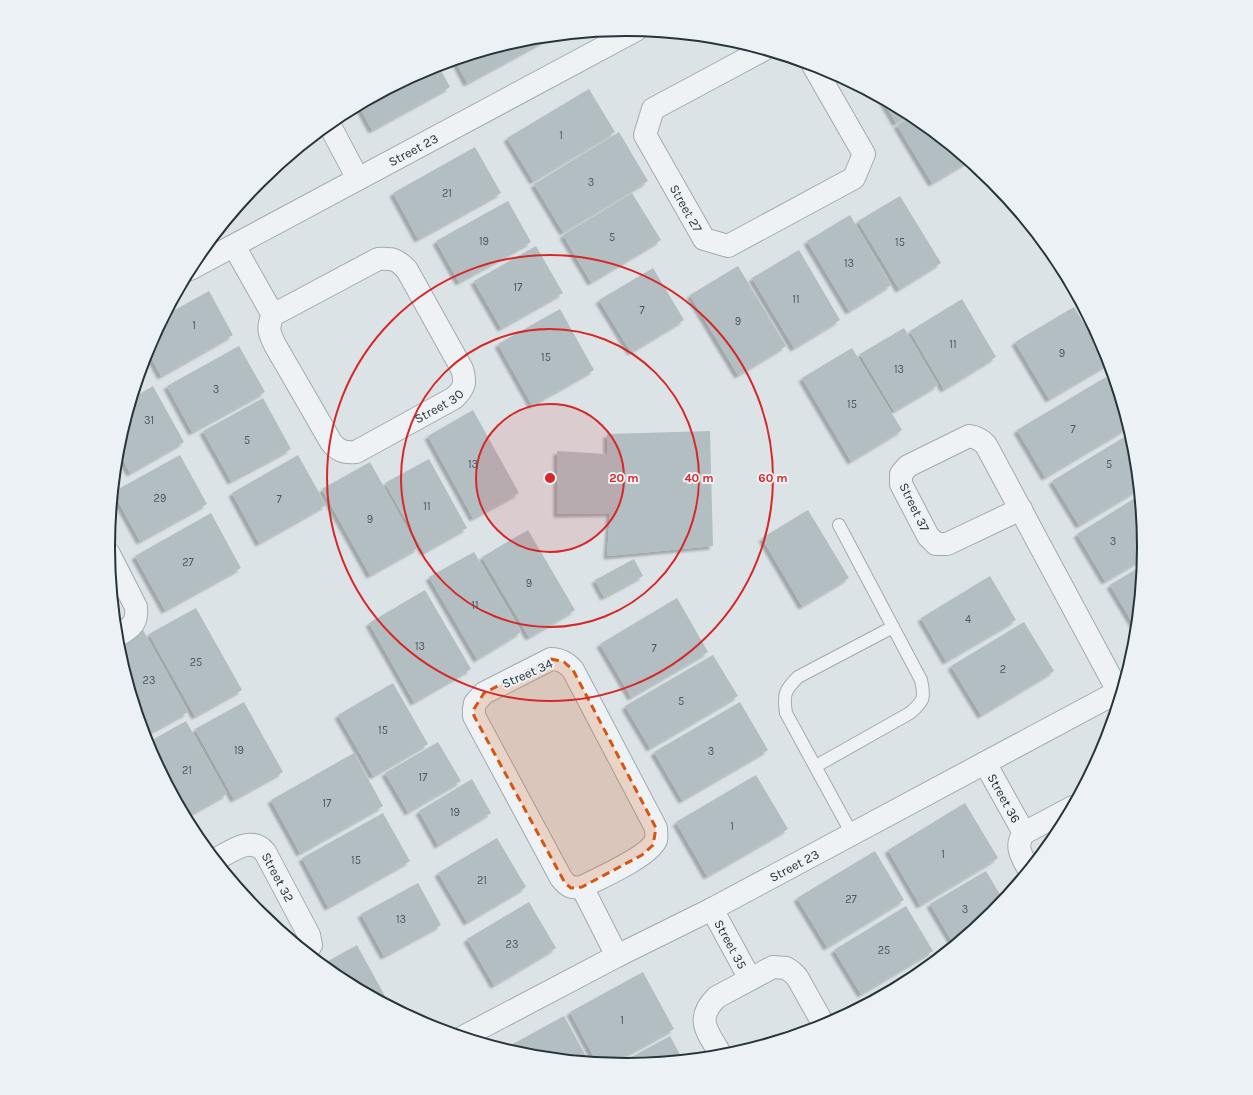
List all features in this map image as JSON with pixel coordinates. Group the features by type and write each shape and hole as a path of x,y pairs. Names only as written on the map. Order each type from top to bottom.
{"street":[{"name":"Street 23","path":"201,263 358,179 602,39 612,36"},
{"name":"Street 27","path":"758,53 653,109 645,135 704,240 728,246 854,178 864,154 818,73"},
{"path":"332,129 358,179"},
{"path":"234,246 273,315"},
{"name":"Street 30","path":"389,258 397,260 407,270 462,369 464,385 461,392 454,398 356,452 343,452 336,448 331,442 275,345 271,336 269,325 273,315 378,259 389,258"},
{"name":"Street 37","path":"1020,509 947,544 936,544 928,536 901,484 901,474 908,466 969,436 976,437 986,445 1119,686"},
{"path":"116,567 136,607 137,614 135,622 129,629 122,633"},
{"name":"Street 34","path":"551,659 557,659 564,662 573,670 656,828 657,833 653,846 642,855 582,888 571,888 560,878 474,716 475,703 484,693 551,659"},
{"name":"Street 23","path":"469,1034 617,956 712,909 1117,692"},
{"name":"Street 36","path":"985,763 1024,833"},
{"name":"Street 36","path":"1027,866 1019,852 1021,837 1024,833 1064,812"},
{"name":"Street 32","path":"220,857 243,845 258,846 262,848 309,935 311,945 309,948"},
{"path":"582,888 617,956"},
{"name":"Street 35","path":"712,909 750,979"},
{"name":"Street 35","path":"718,1050 705,1026 705,1012 709,1004 717,997 773,967 786,968 797,977 821,1020"}],"lane":[{"path":"816,766 910,713 920,704 924,695 921,680 839,525"},
{"path":"852,834 786,713 786,692 789,686 798,677 893,627"}],"highlighted area":[{"path":"551,659 564,662 573,670 656,828 653,845 642,855 582,887 571,888 565,883 474,716 474,709 484,693"}],"building":[{"path":"539,44 467,83 457,65 494,53"},
{"path":"441,71 450,87 372,130 361,111 400,89"},
{"path":"589,89 615,132 533,181 507,138"},
{"path":"887,108 904,118 896,123"},
{"path":"906,119 965,164 932,183 897,125"},
{"path":"619,132 648,181 563,232 534,184"},
{"path":"475,147 501,193 418,239 393,193"},
{"path":"632,193 661,240 591,282 563,235"},
{"path":"900,196 941,263 899,289 858,221"},
{"path":"508,201 531,242 459,282 436,241"},
{"path":"850,215 891,285 849,311 807,241"},
{"path":"536,246 563,293 501,328 474,281"},
{"path":"799,250 840,320 794,348 752,278"},
{"path":"738,266 786,346 738,375 690,295"},
{"path":"653,268 684,320 631,352 599,300"},
{"path":"209,291 233,335 161,376 152,358 174,311"},
{"path":"962,299 996,357 944,389 910,331"},
{"path":"1074,307 1093,339 1104,366 1049,399 1015,342"},
{"path":"560,309 594,370 532,405 498,344"},
{"path":"904,328 938,385 894,411 860,354"},
{"path":"239,346 265,392 192,432 167,386"},
{"path":"852,348 902,430 851,461 802,378"},
{"path":"1106,377 1112,387 1124,430 1045,477 1017,430"},
{"path":"153,386 184,442 130,473 123,459 132,415 138,395"},
{"path":"263,398 291,449 231,481 203,431"},
{"path":"473,410 519,493 473,518 428,436"},
{"path":"710,431 713,546 607,556 610,513 557,514 557,451 607,454 607,434"},
{"path":"1126,436 1135,491 1079,525 1052,481"},
{"path":"180,455 207,504 140,541 117,500 118,489"},
{"path":"298,455 326,505 259,543 232,493"},
{"path":"429,459 467,528 424,552 385,483"},
{"path":"370,462 418,548 370,575 322,489"},
{"path":"1136,498 1138,562 1105,581 1077,534"},
{"path":"808,510 849,578 802,606 762,538"},
{"path":"211,513 241,568 165,610 135,556"},
{"path":"528,530 575,610 529,637 482,557"},
{"path":"474,552 521,632 477,659 429,577"},
{"path":"634,559 643,576 604,597 595,580"},
{"path":"1137,568 1132,622 1110,585"},
{"path":"990,576 1016,620 946,661 921,618"},
{"path":"425,590 471,669 414,702 369,623"},
{"path":"677,598 708,652 631,697 600,644"},
{"path":"196,608 242,690 195,716 149,634"},
{"path":"1024,622 1054,671 981,715 951,666"},
{"path":"143,630 188,712 150,733 132,680 124,641"},
{"path":"713,655 738,696 650,748 625,706"},
{"path":"393,683 428,744 373,776 338,715"},
{"path":"244,702 283,772 234,799 195,729"},
{"path":"740,702 768,750 682,800 654,752"},
{"path":"186,721 227,794 191,814 168,774 153,740"},
{"path":"438,742 461,781 408,812 385,773"},
{"path":"354,753 383,806 300,853 271,800"},
{"path":"756,775 788,829 707,876 676,822"},
{"path":"472,779 491,813 438,845 419,811"},
{"path":"965,803 998,858 920,905 888,850"},
{"path":"383,813 410,861 328,907 302,858"},
{"path":"497,838 526,887 467,922 438,873"},
{"path":"875,851 904,900 827,947 797,898"},
{"path":"986,871 1001,896 952,941 930,904"},
{"path":"418,883 441,925 384,956 361,914"},
{"path":"529,902 556,948 494,985 467,939"},
{"path":"906,906 933,951 861,994 834,950"},
{"path":"357,945 386,998 342,973 327,962"},
{"path":"925,962 911,973 869,996"},
{"path":"643,972 674,1029 620,1059 594,1058 570,1012"},
{"path":"564,1016 587,1057 560,1055 510,1045"},
{"path":"670,1036 681,1056 660,1058 628,1059"}]}
